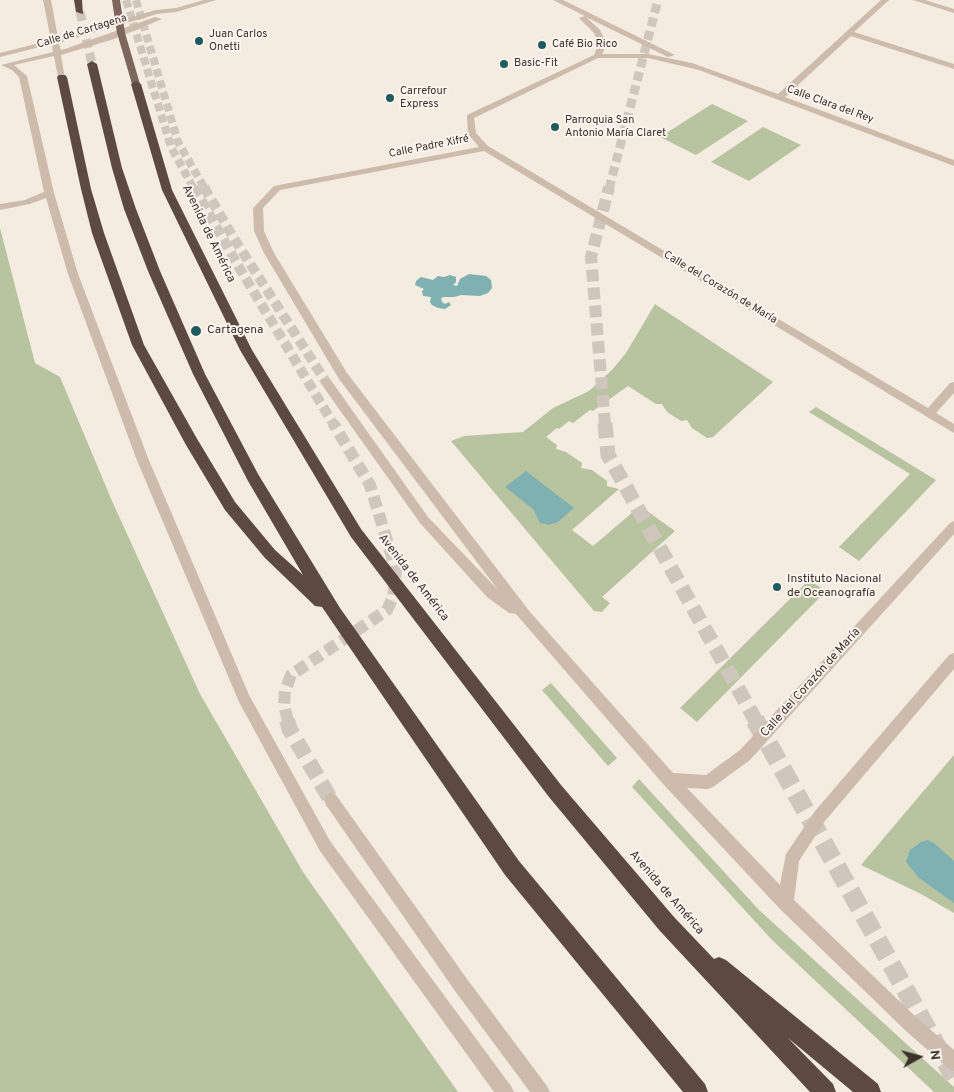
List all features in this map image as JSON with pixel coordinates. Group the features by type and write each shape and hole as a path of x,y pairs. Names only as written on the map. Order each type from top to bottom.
{"highway":[{"path":"78,0 80,12"},
{"path":"92,64 117,168 130,209 154,271 199,374 253,477 334,613 512,868 697,1092"},
{"path":"62,77 86,189 98,233 138,345 191,441 230,506 270,554 334,613"},
{"name":"Avenida de América","path":"136,84 167,190 246,350 356,533 555,791 668,924 825,1092"},
{"path":"668,924 870,1092"}],"main road":[{"name":"Avenida de América","path":"116,0 121,33 136,84"}],"street":[{"path":"47,0 62,77"},
{"name":"Calle de Cartagena","path":"2,62 55,40 72,37 156,12 168,12 212,0"},
{"path":"557,0 574,10 699,68"},
{"path":"779,98 885,0"},
{"path":"917,0 954,11"},
{"path":"574,10 597,32 601,40 601,48 597,56"},
{"name":"Calle de Cartagena","path":"2,62 57,53 158,20 168,12"},
{"path":"849,33 954,67"},
{"name":"Calle Padre Xifré","path":"485,148 472,134 470,117 597,56 648,56 699,68"},
{"path":"2,62 15,68 23,76 49,193 73,274 142,458 244,698 325,846 505,1092"},
{"name":"Calle Clara del Rey","path":"699,68 954,163"},
{"name":"Calle Padre Xifré","path":"485,148 277,188 258,208 259,231 269,253 343,376 525,616"},
{"name":"Calle del Corazón de María","path":"485,148 954,429"},
{"path":"0,207 27,202 49,193"},
{"path":"326,382 424,520 492,594 525,616 669,780 786,903 912,1025 954,1062"},
{"path":"929,414 954,386"},
{"name":"Calle del Corazón de María","path":"669,780 708,782 745,755 954,526"},
{"path":"786,903 791,860 820,816 954,659"},
{"path":"331,800 461,985 541,1092"}],"green space":[{"path":"712,104 748,121 696,155 660,137"},
{"path":"763,127 801,145 749,181 711,162"},
{"path":"0,228 35,363 60,377 112,501 200,694 303,872 458,1092 0,1092"},
{"path":"655,304 773,382 713,437 707,438 692,428 687,420 681,421 667,412 662,404 656,404 628,386 593,411 590,410 573,423 569,421 546,437 557,445 556,449 566,452 582,463 581,468 592,470 607,481 607,486 619,489 572,530 593,546 640,506 675,531 602,597 610,603 602,612 594,611 451,441 464,436 523,432 553,408 589,391 612,370 626,353"},
{"path":"816,407 936,480 859,561 839,547 910,474 809,412"},
{"path":"809,580 826,591 697,722 680,708"},
{"path":"551,683 617,758 608,766 542,690"},
{"path":"954,755 954,913 921,894 861,865"},
{"path":"639,779 759,910 954,1087 954,1092 934,1092 772,940 632,787"}],"water":[{"path":"469,274 486,276 491,280 492,288 488,293 480,296 461,295 441,298 442,302 445,304 449,302 451,305 445,309 432,305 430,302 431,297 423,296 422,291 424,289 415,285 416,281 421,277 433,280 438,276 450,275 456,277 456,282 453,285 457,286 460,279"},
{"path":"526,471 574,508 558,522 549,525 540,523 533,509 505,487"},
{"path":"928,840 954,861 954,903 919,878 906,862 910,850 921,842"}],"tunnel":[{"path":"126,0 171,147 194,189"},
{"path":"136,0 178,142 205,189"},
{"path":"609,189 658,0"},
{"path":"80,12 92,64"},
{"path":"194,187 237,264 334,425"},
{"path":"204,187 233,237 326,382"},
{"path":"605,425 591,257 609,187"},
{"path":"288,721 284,705 285,691 291,675 387,610 393,597 396,570 370,485 333,423"},
{"path":"605,423 608,455 756,721"},
{"path":"287,720 290,730 331,800"},
{"path":"755,720 954,1077"}],"place":[{"name":"Juan Carlos Onetti","path":"199,41"},
{"name":"Café Bio Rico","path":"542,45"},
{"name":"Basic-Fit","path":"504,64"},
{"name":"Carrefour Express","path":"390,98"},
{"name":"Parroquia San Antonio María Claret","path":"555,127"},
{"name":"Cartagena","path":"196,331"},
{"name":"Instituto Nacional de Oceanografía","path":"777,587"}]}
